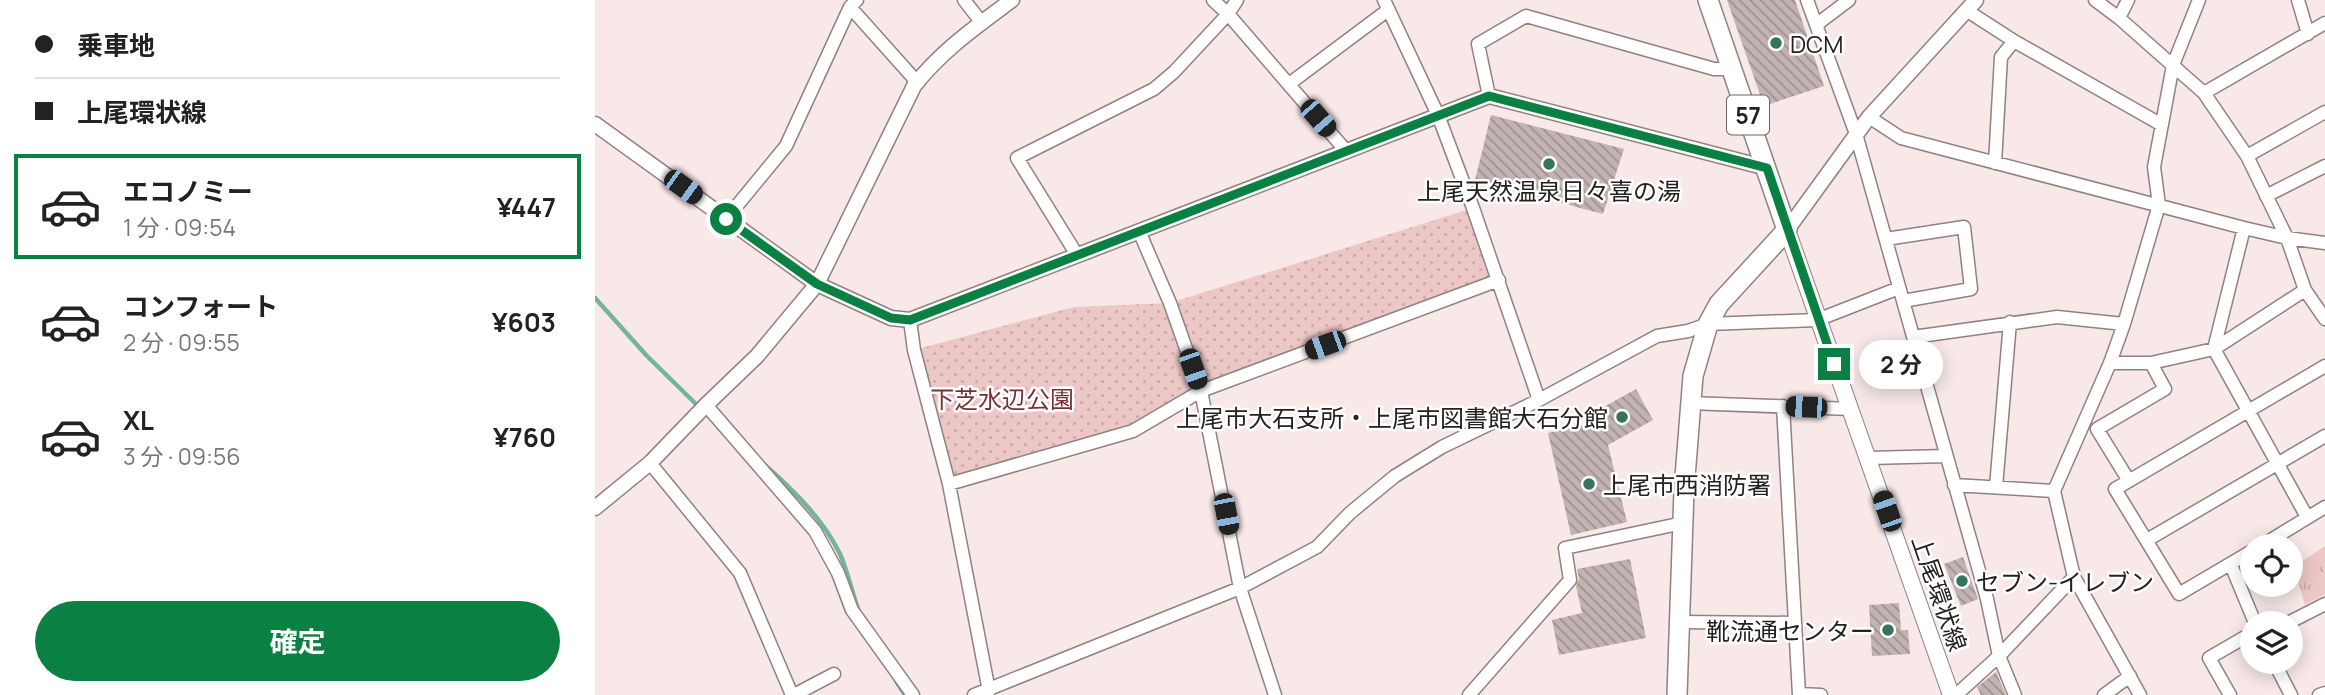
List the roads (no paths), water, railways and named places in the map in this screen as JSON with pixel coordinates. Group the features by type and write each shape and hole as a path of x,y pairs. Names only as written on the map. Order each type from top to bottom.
{"main road":[{"name":"57","path":"1707,0 1787,230"},
{"name":"上尾環状線","path":"1787,230 1951,695"},
{"path":"1677,695 1689,403 1693,376 1708,324 1719,304 1787,230"}],"street":[{"path":"964,0 982,23"},
{"path":"595,508 650,463 757,356 817,284 917,82 946,50 1012,0"},
{"path":"1213,0 1347,152"},
{"path":"1077,255 1017,158 1154,89 1174,72 1228,14 1237,0"},
{"path":"1807,0 1856,134 1987,599 1999,656 2015,695"},
{"path":"1816,25 1849,0"},
{"path":"2095,0 2204,93 2247,156 2287,238 2305,290 2325,319"},
{"path":"2119,18 2128,0"},
{"path":"2140,695 2074,577 2054,491 2110,363 2124,324 2159,205 2154,167 2173,65 2199,0"},
{"path":"2298,0 2308,34"},
{"path":"726,219 786,146 854,4 917,82"},
{"path":"1289,84 1386,5 1438,115 1499,280 1539,400"},
{"path":"1787,230 1869,117 1971,5 2014,41 2162,125"},
{"path":"1489,96 1478,44 1526,16 1714,69 1732,69"},
{"path":"2204,93 2325,23"},
{"path":"1995,163 2001,57 2014,41"},
{"path":"595,124 817,284 891,318 910,320 1489,96 1767,168"},
{"path":"2247,156 2325,112"},
{"path":"1869,117 1901,138 2244,228 2325,243"},
{"path":"2266,196 2325,166"},
{"path":"1886,239 1964,227 1972,289 1903,301"},
{"path":"2244,228 2214,349 2307,517"},
{"path":"1139,230 1170,303 1201,391 1240,588 1275,695"},
{"path":"949,484 1133,431 1201,391 1499,280"},
{"path":"974,695 1240,588 1317,547 1350,513 1395,476 1441,447 1539,400 1657,336 1688,331 1708,324 1817,320 1899,288"},
{"path":"2110,363 2151,363 2214,349 2305,290"},
{"path":"1913,337 2057,317 2124,324"},
{"path":"910,320 914,350 949,484 989,691"},
{"path":"1996,488 2010,322"},
{"path":"2129,481 2097,429 2165,389 2151,363"},
{"path":"2240,559 2179,594 2115,489 2325,366"},
{"path":"1689,403 1851,409"},
{"path":"706,405 815,531 838,573 852,610 913,695"},
{"path":"1783,407 1799,694 1821,695"},
{"path":"2147,540 2325,436"},
{"path":"1869,458 1946,456"},
{"path":"650,463 740,573 793,695 834,674"},
{"path":"1954,485 2054,491"},
{"path":"2280,534 2325,507"},
{"path":"1469,695 1570,580 1565,548 1683,523"},
{"path":"2231,565 2250,611"},
{"path":"1957,695 1999,656 2074,577"},
{"path":"2303,615 2325,604"},
{"path":"1681,622 1793,623"},
{"path":"2230,695 2209,658 2240,640"},
{"path":"2280,674 2291,695"},
{"path":"2104,695 2130,676"},
{"path":"2319,695 2325,693"}],"waterway":[{"path":"595,298 647,356 699,407"},
{"path":"766,466 807,506 833,541 843,561 859,612"},
{"path":"896,681 905,695"}],"place":[{"name":"DCM","path":"1776,43"},
{"name":"上尾天然温泉日々喜の湯","path":"1549,164"},
{"name":"上尾市大石支所・上尾市図書館大石分館","path":"1622,417"},
{"name":"上尾市西消防署","path":"1589,484"},
{"name":"セブン-イレブン","path":"1962,581"},
{"name":"靴流通センター","path":"1888,630"}],"park label":[{"name":"下芝水辺公園","path":"1002,398"}]}
